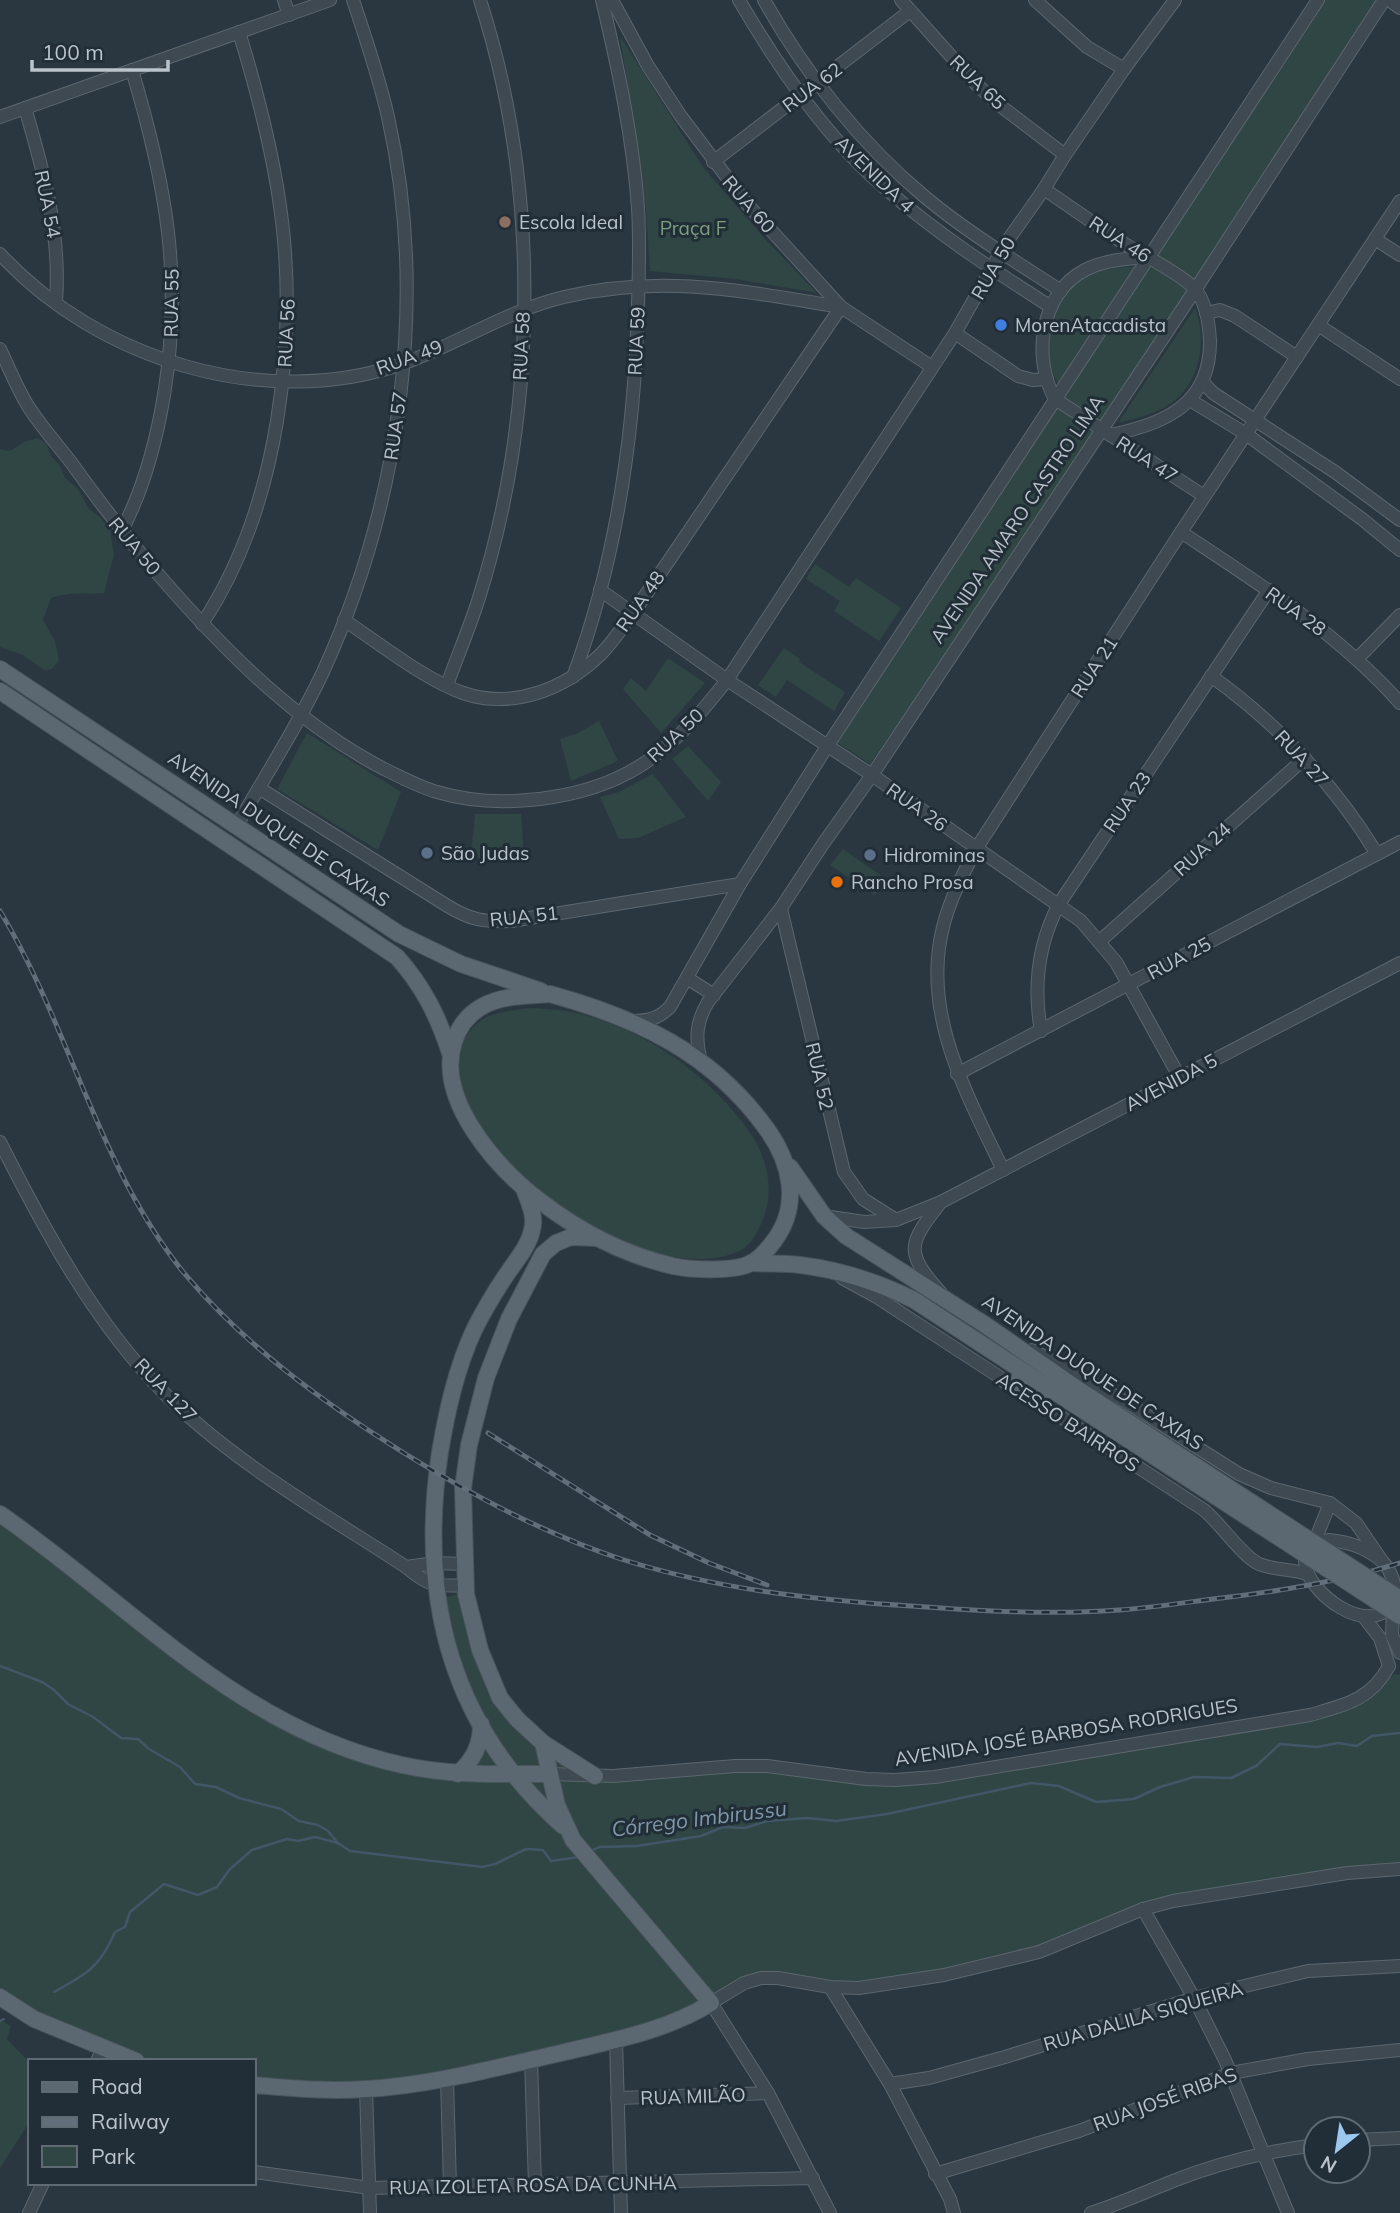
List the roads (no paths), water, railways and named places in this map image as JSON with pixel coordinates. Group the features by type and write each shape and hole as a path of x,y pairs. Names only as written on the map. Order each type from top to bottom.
{"main road":[{"name":"AVENIDA DUQUE DE CAXIAS","path":"0,669 399,934 461,964 632,1021 681,1046 701,1061 746,1104 766,1129 804,1190 824,1216 857,1243 984,1324 1082,1401 1398,1604"},
{"name":"AVENIDA DUQUE DE CAXIAS","path":"0,691 397,957 411,972 431,1003 450,1054 453,1083 468,1122 507,1171 540,1201 597,1238 660,1263 705,1270 751,1263 798,1265 870,1281 914,1300 1058,1393 1082,1401"},
{"path":"450,1054 461,1025 481,1006 500,999 550,994"},
{"path":"751,1263 766,1251 778,1235 786,1217 790,1178 785,1158"},
{"path":"256,2085 326,2091 447,2079 616,2040 671,2023 712,2003 570,1835 513,1774 466,1697 442,1631 436,1587 435,1495 445,1424 453,1387 474,1330 527,1245 533,1229 530,1204 524,1187"},
{"path":"595,1776 543,1743 517,1719 500,1698 480,1650 464,1585 463,1488 469,1445 486,1378 509,1319 543,1254 571,1237 597,1238"},
{"path":"1006,1381 1058,1393"},
{"name":"AVENIDA JOSÉ BARBOSA RODRIGUES","path":"0,1514 69,1563 199,1669 259,1707 313,1735 344,1748 403,1765 458,1774 550,1774"},
{"path":"458,1774 477,1750 481,1738 481,1724"},
{"path":"543,1743 557,1805 570,1835"},
{"path":"0,1997 100,2055 124,2059"}],"street":[{"path":"284,0 289,15"},
{"path":"0,117 330,0"},
{"name":"RUA 57","path":"237,825 301,715 344,620 384,494 395,432 405,331 404,256 396,166 388,118 353,0"},
{"name":"RUA 58","path":"447,685 478,600 497,526 514,434 523,350 523,255 514,155 496,57 480,0"},
{"name":"RUA 59","path":"573,678 600,590 620,499 629,443 635,369 640,248 634,168 602,0"},
{"name":"RUA 60","path":"612,0 648,66 713,162 747,204 841,307 932,367"},
{"name":"AVENIDA 4","path":"739,0 801,96 884,188 967,254 1051,307"},
{"name":"AVENIDA 4","path":"764,0 818,83 907,180 953,219 1061,291"},
{"name":"RUA 65","path":"901,0 975,83 1065,155"},
{"path":"1035,0 1087,47 1124,69"},
{"name":"RUA 50","path":"0,349 28,405 121,532 202,624 261,682 329,737 405,779 437,792 502,801 535,800 608,784 639,768 665,748 689,726 726,680 955,333 1000,251 1124,69 1175,0"},
{"name":"AVENIDA AMARO CASTRO LIMA","path":"632,1021 651,1020 670,1007 740,884 828,745 1318,0"},
{"path":"1386,0 1400,8"},
{"name":"AVENIDA AMARO CASTRO LIMA","path":"701,1061 697,1046 701,1014 780,909 1106,432 1195,289 1386,0"},
{"name":"RUA 62","path":"713,162 910,11"},
{"name":"RUA 56","path":"202,624 228,580 256,517 272,450 283,380 288,312 285,239 269,138 239,32"},
{"name":"RUA 55","path":"121,532 134,508 159,424 169,361 173,302 170,238 154,149 132,70"},
{"name":"RUA 54","path":"24,108 38,151 55,229 58,257 56,302"},
{"name":"RUA 46","path":"1044,189 1129,246 1149,256 1195,289"},
{"name":"RUA 21","path":"1003,1170 957,1074 939,1008 938,950 951,900 976,849 1204,496 1400,201"},
{"path":"1375,239 1400,255"},
{"name":"RUA 49","path":"0,254 56,302 119,341 169,361 223,375 283,380 345,376 403,363 524,308 564,297 638,285 731,289 841,307"},
{"path":"1055,399 1046,379 1043,338 1051,307 1061,291 1082,271 1098,264 1149,256"},
{"path":"1106,432 1143,427 1177,412 1190,400 1202,381 1208,364 1209,322 1195,289"},
{"name":"RUA 48","path":"344,620 463,693 499,699 535,694 573,678 602,653 634,612 841,307"},
{"path":"1206,313 1220,310 1235,316 1297,357"},
{"path":"1318,325 1400,379"},
{"path":"955,333 1018,376 1033,380 1046,379"},
{"path":"1202,381 1213,393 1335,472 1400,520"},
{"name":"RUA 47","path":"1055,399 1204,496"},
{"path":"1190,400 1246,434 1400,550"},
{"name":"RUA 28","path":"1181,532 1293,606 1357,659 1400,703"},
{"name":"RUA 26","path":"600,590 726,680 828,745 1059,904 1100,941 1130,984 1180,1077"},
{"name":"RUA 23","path":"1041,1031 1036,988 1038,964 1043,940 1059,904 1269,590"},
{"path":"1357,659 1400,615"},
{"name":"RUA 27","path":"1211,676 1262,716 1304,758 1355,820 1377,854"},
{"name":"RUA 24","path":"1100,941 1304,758"},
{"name":"RUA 51","path":"259,788 466,917 487,922 511,921 740,884"},
{"name":"RUA 25","path":"957,1074 1400,842"},
{"name":"RUA 52","path":"780,909 844,1172 863,1199 896,1220"},
{"name":"AVENIDA 5","path":"824,1216 864,1223 896,1220 941,1202 1400,963"},
{"path":"687,978 714,995"},
{"name":"RUA 127","path":"0,1142 39,1220 103,1320 165,1394 250,1465 436,1587"},
{"name":"AVENIDA 5","path":"941,1202 922,1226 915,1239 914,1251 918,1265 951,1303"},
{"name":"ACESSO BAIRROS","path":"823,1269 875,1296 1204,1510 1219,1522 1248,1557 1257,1563 1307,1574"},
{"path":"984,1324 1126,1402 1239,1474 1271,1488 1330,1503 1356,1523 1397,1578 1398,1604 1392,1635 1400,1653"},
{"path":"1330,1503 1314,1543 1309,1548 1305,1563 1307,1574 1330,1602 1341,1609 1363,1616 1374,1616 1398,1604"},
{"path":"1314,1543 1329,1540 1348,1542 1382,1561"},
{"path":"406,1567 435,1563 464,1564"},
{"path":"436,1587 464,1585"},
{"path":"1363,1616 1380,1638 1395,1668"},
{"name":"AVENIDA JOSÉ BARBOSA RODRIGUES","path":"550,1774 595,1776 735,1766 788,1769 866,1779 935,1777 1310,1715 1353,1702 1373,1689 1395,1668"},
{"path":"830,2213 768,2094 712,2003 744,1983 778,1978 830,1987 859,1988 887,1984 997,1964 1039,1952 1143,1909 1173,1901 1311,1878 1400,1869"},
{"path":"1143,1909 1194,1998 1231,2073 1288,2213"},
{"name":"RUA DALILA SIQUEIRA","path":"890,2084 929,2078 1194,1998 1308,1971 1400,1966"},
{"path":"830,1987 890,2084 950,2199 954,2213"},
{"path":"0,2005 34,2019"},
{"path":"616,2040 621,2213"},
{"name":"RUA JOSÉ RIBAS","path":"935,2174 1079,2131 1231,2073 1308,2059 1400,2050"},
{"path":"531,2059 535,2185"},
{"path":"447,2079 450,2187"},
{"path":"366,2089 370,2213"},
{"name":"RUA MILÃO","path":"617,2098 768,2094"},
{"path":"1372,2139 1400,2138"},
{"path":"1091,2213 1139,2197 1174,2181 1264,2153 1302,2147"},
{"name":"RUA IZOLETA ROSA DA CUNHA","path":"256,2172 370,2188 813,2178"},
{"path":"29,2213 42,2185"}],"waterway":[{"name":"Córrego Imbirussu","path":"0,1666 42,1682 68,1704 93,1717 121,1738 138,1739 149,1749 180,1767 195,1784 216,1787 239,1798 281,1809 299,1821 318,1825 328,1831 338,1843 350,1851 482,1867 495,1864 526,1849 543,1850 551,1861 579,1857"},
{"name":"Córrego Imbirussu","path":"591,1851 599,1847 637,1846 701,1836 723,1827 745,1828 767,1821 808,1818 836,1821 887,1814 1031,1783 1059,1786 1096,1802 1134,1799 1160,1787 1194,1777 1231,1778 1256,1766 1280,1744 1317,1747 1338,1743 1357,1746 1372,1736 1400,1733"},
{"path":"54,1992 98,1962 115,1932 125,1927 130,1912 164,1884 198,1895 217,1887 230,1869 252,1850 287,1839 298,1841 315,1837 338,1843"},
{"path":"0,2021 4,2019"}],"railway":[{"path":"0,911 46,1002 106,1142 129,1188 154,1232 184,1273 259,1349 315,1393 430,1469 537,1526 621,1559 692,1578 765,1592 989,1611 1067,1612 1154,1607 1308,1586 1400,1563"},
{"path":"488,1433 650,1535 709,1563 767,1585"}],"place":[{"name":"Escola Ideal","path":"505,222"},
{"name":"MorenAtacadista","path":"1001,325"},
{"name":"São Judas","path":"427,853"},
{"name":"Hidrominas","path":"870,855"},
{"name":"Rancho Prosa","path":"837,882"}],"park label":[{"name":"Praça F","path":"693,228"}]}
